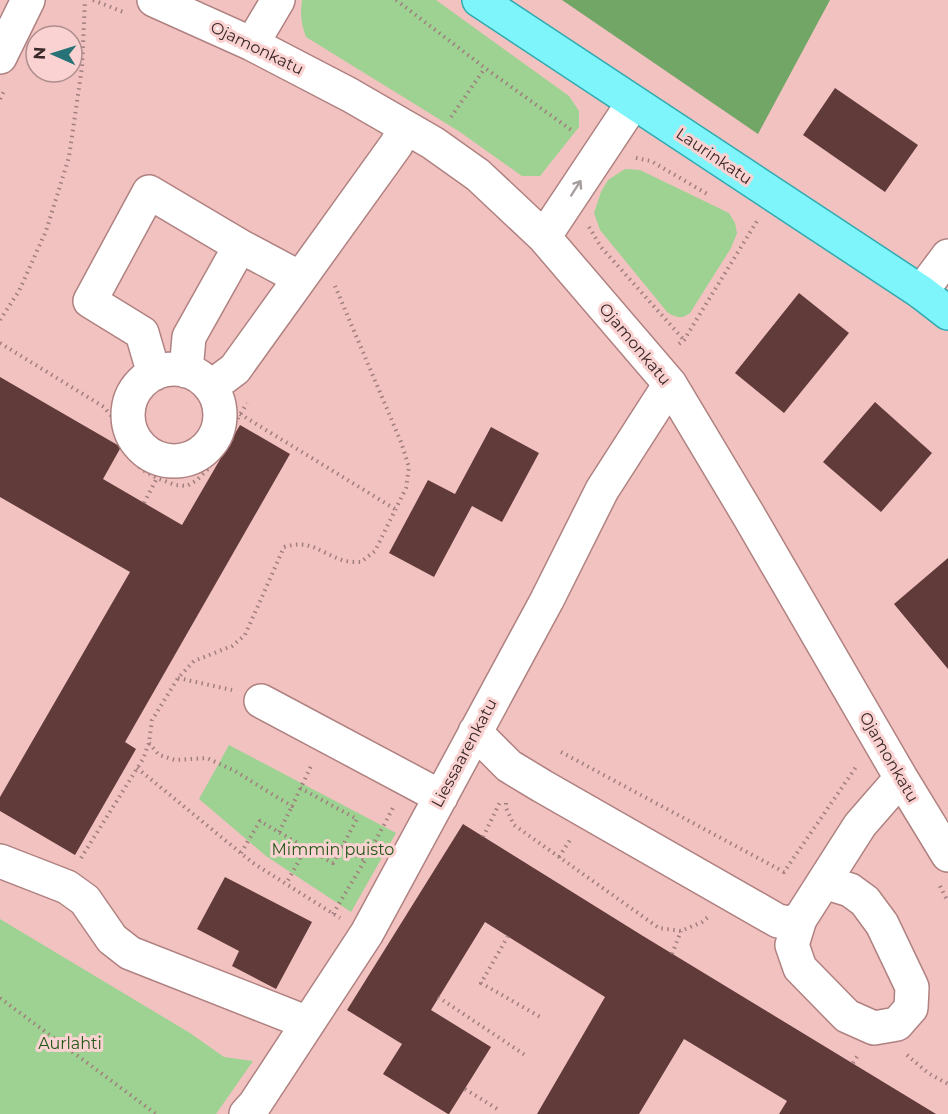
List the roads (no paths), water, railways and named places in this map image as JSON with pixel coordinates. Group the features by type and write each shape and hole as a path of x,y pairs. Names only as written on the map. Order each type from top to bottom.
{"main road":[{"name":"Laurinkatu","path":"479,0 921,292 948,313"}],"street":[{"path":"0,57 28,0"},
{"path":"252,44 278,0"},
{"name":"Ojamonkatu","path":"140,7 252,44 350,95 433,143 478,175 544,237 662,374 749,516 901,778 943,868"},
{"path":"544,237 633,103"},
{"path":"184,377 235,369 396,145 405,128"},
{"path":"184,377 142,333 90,301 149,192 240,246 300,278"},
{"path":"184,377 189,337 240,246"},
{"path":"921,292 948,256"},
{"name":"Liessaarenkatu","path":"246,1114 255,1104 367,933 547,600 662,374"},
{"path":"261,701 441,797"},
{"path":"475,732 509,766 560,796 778,921 789,923 800,919"},
{"path":"824,882 850,890 865,901 882,924 912,987 911,1008 897,1024 874,1028 847,1016 800,968 792,945 800,919 860,825 901,778"},
{"path":"0,861 67,887 85,900 112,939 130,953 308,1023"}],"park label":[{"name":"Mimmin puisto","path":"333,849"},
{"name":"Aurlahti","path":"70,1043"}]}
